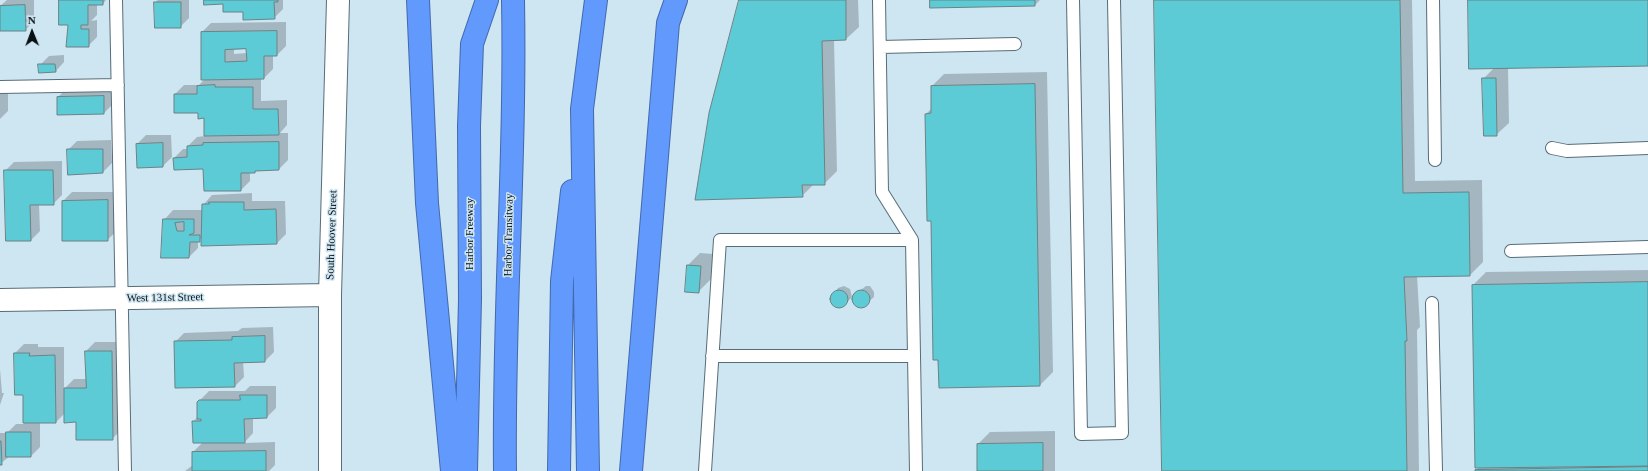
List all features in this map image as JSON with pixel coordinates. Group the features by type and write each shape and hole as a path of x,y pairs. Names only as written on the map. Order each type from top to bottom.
{"highway":[{"path":"418,0 427,204 452,471"},
{"name":"Harbor Freeway","path":"466,471 470,299 469,126 472,44 487,0"},
{"name":"Harbor Transitway","path":"505,471 514,78 513,0"},
{"path":"559,471 562,281 596,0"},
{"path":"631,471 668,24 676,0"},
{"path":"582,109 588,471"}],"street":[{"name":"South Hoover Street","path":"330,471 330,295 338,0"},
{"name":"West 131st Street","path":"0,300 330,295"}],"lane":[{"path":"116,0 125,471"},
{"path":"879,0 882,192 912,240 916,471"},
{"path":"1073,0 1081,434 1122,433 1114,0"},
{"path":"1433,0 1435,160"},
{"path":"880,48 1016,44"},
{"path":"0,87 118,85"},
{"path":"1552,148 1567,150 1648,148"},
{"path":"705,471 720,240 912,240"},
{"path":"1511,251 1648,247"},
{"path":"1432,303 1436,471"},
{"path":"712,356 914,356"}],"building":[{"path":"59,0 103,0 103,5 88,5 88,25 81,25 81,29 89,29 89,47 66,47 68,25 59,25"},
{"path":"204,0 278,0 278,2 274,2 275,19 243,20 243,12 223,12 223,4 204,5"},
{"path":"739,0 846,0 846,40 822,41 825,185 802,185 803,197 695,200 709,113"},
{"path":"930,0 1035,0 1035,6 930,8"},
{"path":"1154,0 1400,0 1403,193 1469,192 1470,276 1404,277 1407,341 1405,341 1407,471 1162,471"},
{"path":"1468,0 1648,0 1648,66 1469,69"},
{"path":"154,2 181,2 181,28 155,28"},
{"path":"25,5 26,31 0,31 0,6"},
{"path":"277,31 277,56 264,56 264,79 201,80 201,32","holes":["246,49 247,61 225,62 225,50"]},
{"path":"38,64 55,64 56,72 39,73"},
{"path":"1482,78 1496,78 1497,136 1484,136"},
{"path":"1035,84 1040,386 939,388 938,360 933,360 931,221 927,221 925,114 931,113 931,86"},
{"path":"215,85 215,87 253,87 253,109 278,109 279,135 204,136 204,118 198,119 198,113 174,113 174,94 197,94 197,86"},
{"path":"104,96 104,114 57,115 57,97"},
{"path":"279,142 279,170 241,173 241,191 204,191 203,169 174,170 173,158 187,157 187,146 203,145 203,143"},
{"path":"163,143 163,167 137,168 136,144"},
{"path":"67,149 103,149 103,173 68,175"},
{"path":"4,170 53,170 54,205 30,205 31,241 6,241"},
{"path":"108,200 108,241 62,241 62,201"},
{"path":"209,202 244,202 244,210 276,209 277,244 201,246 202,204 209,204"},
{"path":"163,219 194,219 194,233 189,235 200,235 200,242 190,242 189,258 161,258","holes":["184,222 184,231 177,231 175,223"]},
{"path":"687,265 701,266 699,293 685,292"},
{"path":"1648,282 1648,466 1475,468 1472,285"},
{"path":"835,290 843,290 848,295 846,306 843,308 835,308 830,303 830,295"},
{"path":"857,290 865,290 870,295 868,306 865,308 857,308 852,303 852,295"},
{"path":"265,336 265,362 234,363 235,387 175,388 174,341 232,340 232,337"},
{"path":"85,351 112,351 113,440 76,440 76,422 64,423 64,388 86,388"},
{"path":"14,353 30,353 29,356 55,355 56,423 23,423 23,395 15,395"},
{"path":"240,395 267,395 267,418 244,419 245,443 193,443 192,421 201,421 201,419 197,419 197,402 199,400 240,400"},
{"path":"6,432 31,432 31,457 6,457"},
{"path":"1,441 2,465 0,465"},
{"path":"1043,443 1043,471 977,471 977,444"},
{"path":"266,451 266,471 192,471 192,452"},
{"path":"1648,467 1648,471 1475,471 1475,470"}]}
